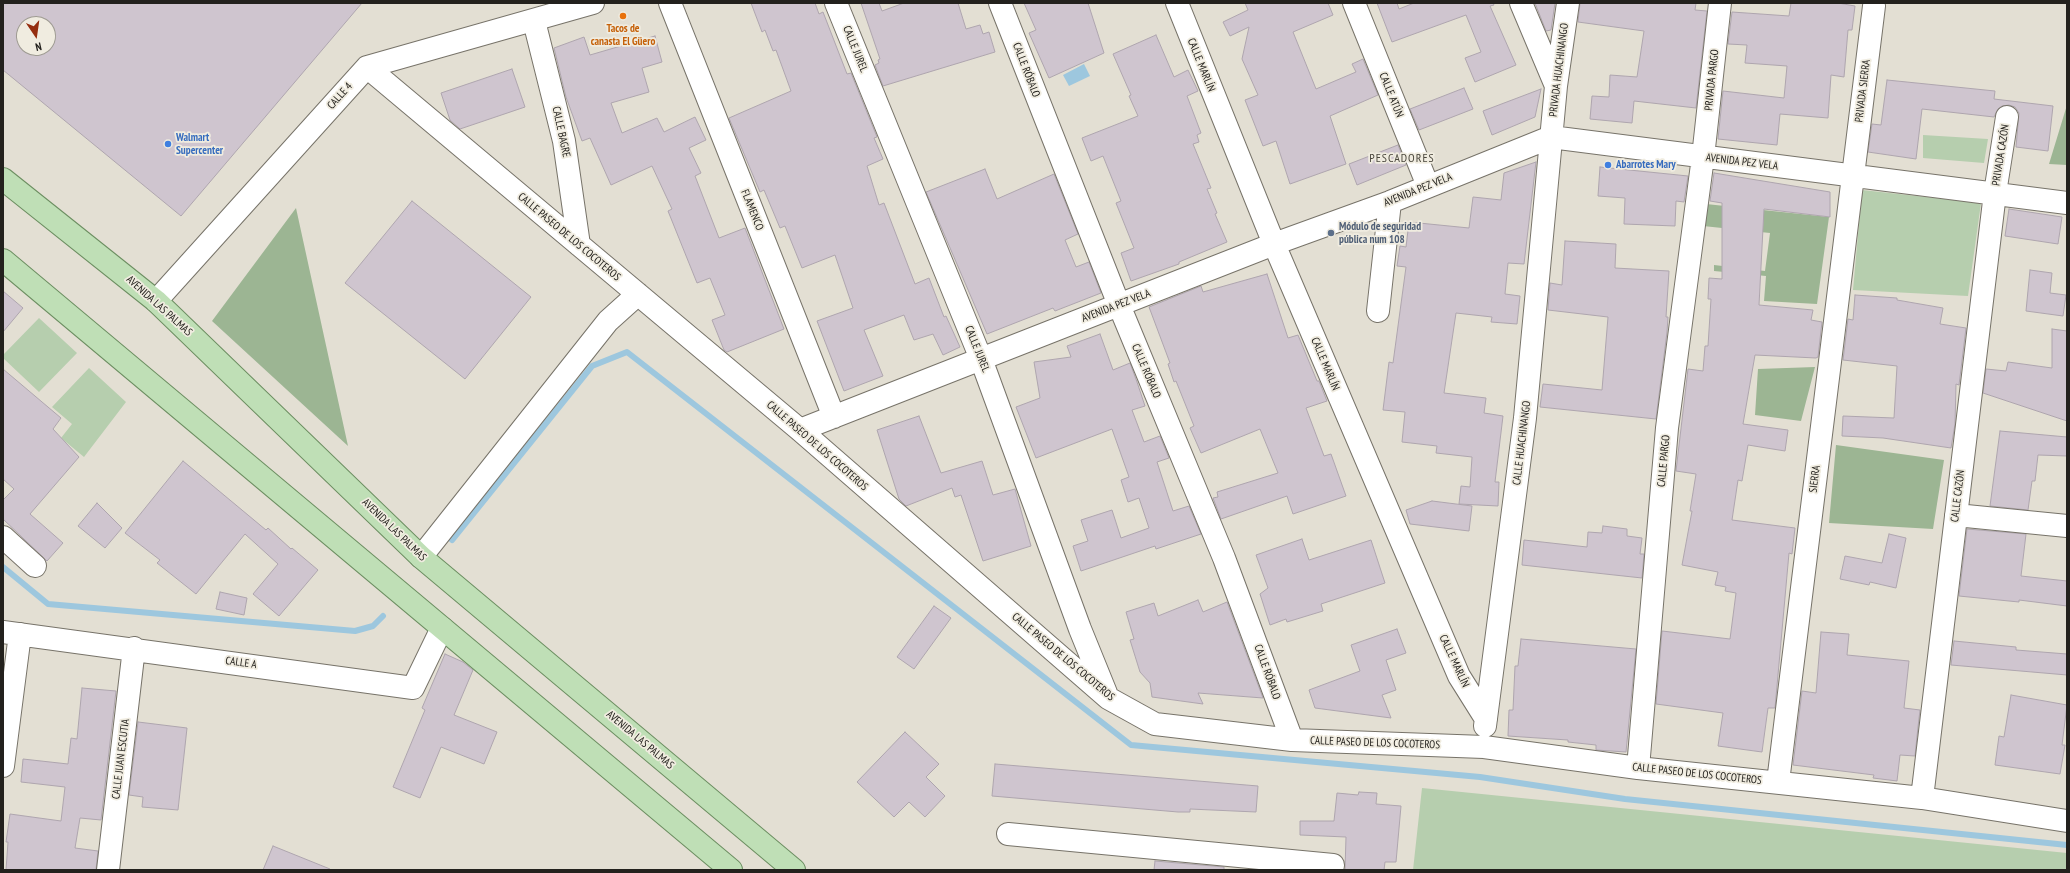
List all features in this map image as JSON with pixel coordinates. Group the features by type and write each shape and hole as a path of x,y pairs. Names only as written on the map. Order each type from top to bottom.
{"main road":[{"name":"AVENIDA LAS PALMAS","path":"3,179 156,301 421,557 794,870"},
{"path":"3,260 442,628 722,867"}],"street":[{"path":"367,67 534,21 593,3"},
{"name":"FLAMENCO","path":"670,3 834,417"},
{"name":"CALLE JUREL","path":"836,3 981,359 1080,630 1108,698"},
{"name":"CALLE RÓBALO","path":"1000,3 1119,305 1224,558 1292,740"},
{"name":"CALLE MARLÍN","path":"1177,3 1274,244 1459,676 1486,719"},
{"name":"CALLE ATÚN","path":"1354,3 1428,186"},
{"path":"1521,3 1556,86"},
{"name":"PRIVADA HUACHINANGO","path":"1551,137 1556,86 1568,3"},
{"name":"PRIVADA PARGO","path":"1703,157 1720,3"},
{"name":"PRIVADA SIERRA","path":"1852,175 1874,6"},
{"name":"CALLE BAGRE","path":"534,21 564,141 580,245"},
{"name":"CALLE PASEO DE LOS COCOTEROS","path":"367,67 800,430 1108,698 1155,724 1292,740 1484,747 1638,768 1922,798 2067,821"},
{"name":"CALLE 4","path":"156,301 367,67"},
{"name":"PRIVADA CAZÓN","path":"1995,193 2007,117"},
{"name":"AVENIDA PEZ VELA","path":"800,430 1274,244 1390,202 1551,137 2067,203"},
{"name":"CALLE HUACHINANGO","path":"1484,747 1486,719 1525,418 1551,137"},
{"name":"CALLE PARGO","path":"1638,768 1667,428 1703,157"},
{"name":"SIERRA","path":"1778,782 1852,175"},
{"name":"CALLE CAZÓN","path":"1922,798 1995,193"},
{"path":"1378,311 1390,202"},
{"path":"421,557 608,321 638,294"},
{"path":"1956,515 2067,526"},
{"path":"3,537 35,566"},
{"name":"CALLE A","path":"11,633 134,648 413,688 442,628"},
{"path":"3,766 11,633"},
{"name":"CALLE JUAN ESCUTIA","path":"108,870 134,648"},
{"path":"1008,834 1333,864 1332,870"}],"green space":[{"path":"2067,105 2067,165 2049,164"},
{"path":"1923,135 1988,139 1984,163 1923,158"},
{"path":"1862,190 1981,203 1968,296 1853,290"},
{"path":"1706,204 1829,217 1817,304 1764,301 1766,276 1714,271 1714,265 1765,271 1770,233 1703,226"},
{"path":"296,208 348,446 212,321"},
{"path":"39,318 77,353 39,392 3,358 3,355"},
{"path":"1815,367 1801,421 1755,415 1758,369"},
{"path":"89,368 126,402 84,457 61,438 72,424 52,407"},
{"path":"1836,445 1944,460 1933,529 1829,523"},
{"path":"1422,788 2067,853 2067,870 1413,870"}],"water":[{"path":"1084,64 1090,76 1069,86 1063,75"}],"building":[{"name":"Walmart Supercenter","path":"3,3 362,3 181,216 3,70"},
{"path":"751,3 815,3 819,14 823,12 847,74 851,73 877,137 874,138 883,159 867,166 879,205 884,203 915,284 929,278 944,317 946,316 960,347 943,355 933,334 914,340 904,315 864,330 883,376 844,391 817,321 853,308 835,255 802,268 785,226 780,228 764,190 760,192 729,118 791,91 776,50 773,51 765,30 762,32"},
{"path":"861,3 879,3 882,11 904,3 958,3 966,29 980,25 983,34 989,32 995,52 883,86 875,65 879,63 878,60 880,59"},
{"path":"1024,3 1088,3 1104,53 1049,78 1029,33 1036,30"},
{"path":"1245,3 1328,3 1333,15 1293,32 1316,89 1356,72 1352,64 1363,59 1378,95 1330,116 1346,164 1290,184 1276,141 1263,146 1245,100 1258,95 1242,59 1249,27 1230,36 1223,22 1248,10"},
{"path":"1377,3 1397,3 1399,9 1414,3 1493,3 1494,5 1490,6 1516,65 1475,82 1465,58 1481,52 1466,15 1392,42"},
{"path":"1535,3 1555,3 1551,30 1546,31"},
{"path":"1580,3 1696,3 1695,10 1707,11 1696,108 1634,101 1632,123 1590,119 1592,96 1609,97 1610,75 1637,77 1644,31 1578,22"},
{"path":"1791,3 1838,3 1855,6 1852,30 1848,30 1844,77 1831,75 1828,118 1780,114 1777,145 1718,139 1723,91 1784,98 1787,66 1745,63 1747,45 1728,44 1732,12 1789,16"},
{"path":"1156,35 1174,77 1188,70 1198,91 1187,96 1201,133 1197,135 1199,142 1193,144 1211,188 1207,189 1217,213 1215,214 1227,242 1179,262 1179,264 1131,281 1121,253 1134,248 1116,203 1121,201 1103,156 1091,161 1082,138 1138,116 1129,96 1131,95 1113,54"},
{"path":"655,36 662,62 642,68 649,92 611,103 622,133 657,118 664,132 695,117 706,140 689,148 701,173 695,176 719,238 745,228 784,329 727,352 724,350 712,320 725,315 710,278 697,283 668,211 672,209 652,166 611,185 590,138 582,141 566,97 554,48 584,37 590,55"},
{"path":"512,69 525,107 460,129 450,120 441,93"},
{"path":"1887,80 1995,91 1994,99 2053,106 2048,151 2016,147 2019,113 2015,107 2009,105 2002,106 1998,109 1994,117 1922,109 1916,159 1868,152 1872,124 1881,125"},
{"path":"1464,88 1473,109 1419,130 1410,109"},
{"path":"1541,89 1535,117 1492,135 1483,111"},
{"path":"1398,145 1406,165 1357,185 1349,164"},
{"path":"1536,162 1524,264 1508,263 1505,294 1520,296 1517,324 1491,322 1492,317 1456,313 1444,393 1486,398 1484,413 1503,416 1495,482 1499,482 1498,506 1459,504 1461,486 1470,487 1472,457 1436,453 1437,446 1402,442 1405,412 1383,410 1389,362 1393,363 1406,267 1397,266 1400,246 1406,247 1409,222 1469,228 1473,197 1501,200 1504,173"},
{"path":"1600,167 1688,176 1684,202 1676,201 1675,226 1624,224 1625,198 1598,196"},
{"path":"985,169 997,199 1054,174 1078,234 1065,240 1076,267 1089,262 1101,293 1055,311 1053,308 987,334 926,192"},
{"path":"1714,173 1830,192 1830,217 1764,209 1759,305 1813,310 1811,320 1822,322 1818,357 1816,358 1755,355 1743,424 1788,430 1785,451 1748,445 1742,481 1738,480 1732,520 1795,528 1792,554 1789,553 1775,708 1768,708 1762,752 1718,746 1723,713 1656,704 1662,631 1730,639 1736,593 1725,591 1726,587 1715,585 1718,572 1682,565 1692,511 1690,511 1696,474 1676,471 1688,369 1703,371 1705,346 1708,346 1711,299 1708,299 1709,278 1722,279 1722,203 1710,201"},
{"path":"412,201 531,297 465,379 345,283"},
{"path":"2009,209 2062,217 2058,244 2005,236"},
{"path":"1565,241 1616,244 1615,268 1669,271 1666,317 1668,317 1667,332 1656,419 1540,407 1543,384 1602,390 1608,317 1548,310 1550,283 1562,285"},
{"path":"2030,270 2052,273 2050,293 2066,295 2063,316 2026,311"},
{"path":"1267,274 1288,338 1298,335 1327,401 1306,408 1324,456 1331,454 1346,496 1293,514 1287,496 1221,519 1213,498 1218,497 1217,492 1278,473 1260,429 1201,453 1190,428 1194,426 1176,381 1174,382 1168,364 1170,363 1149,307 1201,286 1203,292"},
{"path":"3,291 23,308 3,332"},
{"path":"1855,295 1897,298 1897,300 1943,308 1940,324 1966,328 1959,385 1956,384 1955,424 1951,448 1883,438 1842,436 1843,416 1894,418 1897,366 1843,360 1848,319 1853,320"},
{"path":"2052,329 2067,331 2067,421 1983,393 1986,369 2006,371 2008,362 2052,368"},
{"path":"1100,334 1113,370 1130,363 1145,406 1132,410 1144,442 1160,436 1169,458 1157,462 1173,511 1189,506 1201,534 1156,549 1155,546 1081,571 1073,546 1088,541 1081,520 1112,510 1121,538 1149,528 1139,498 1128,502 1121,480 1129,477 1112,429 1036,458 1016,407 1040,398 1034,362 1071,357 1067,346"},
{"path":"3,369 61,418 53,429 79,457 30,514 63,543 47,561 3,519 3,500 14,489 3,479"},
{"path":"919,416 941,473 982,461 993,495 1015,489 1031,546 983,561 961,495 955,497 952,488 906,506 899,499 877,430"},
{"path":"2000,431 2067,437 2067,456 2038,455 2035,481 2032,481 2028,510 1990,506"},
{"path":"183,461 266,530 268,528 291,549 292,548 318,570 279,616 253,594 278,564 245,534 196,594 157,563 160,560 125,533"},
{"path":"1432,501 1472,506 1469,531 1410,524 1406,510"},
{"path":"97,503 122,528 105,548 78,526"},
{"path":"1603,526 1627,529 1627,536 1642,538 1640,554 1644,554 1642,578 1522,565 1524,540 1587,547 1588,532 1602,533"},
{"path":"1967,529 2026,534 2021,576 2067,581 2067,606 2019,600 2019,602 1959,596"},
{"path":"1889,534 1906,538 1896,588 1870,582 1869,585 1840,579 1845,556 1882,563"},
{"path":"1302,539 1309,560 1371,540 1385,583 1321,604 1323,611 1287,622 1286,619 1270,625 1260,594 1268,588 1256,555"},
{"path":"220,592 247,598 244,615 216,609"},
{"path":"1198,600 1203,612 1227,602 1263,698 1198,693 1203,704 1152,697 1150,683 1140,672 1130,640 1134,639 1126,612 1154,603 1158,616"},
{"path":"934,606 951,618 914,669 897,657"},
{"path":"1397,629 1406,653 1386,660 1396,690 1382,695 1391,718 1315,708 1309,690 1360,671 1351,645"},
{"path":"1821,632 1849,634 1847,655 1909,661 1904,708 1920,710 1915,756 1900,755 1897,781 1873,778 1874,775 1793,765 1802,691 1816,693"},
{"path":"1521,639 1636,649 1626,752 1596,750 1596,745 1568,742 1568,740 1508,736 1509,710 1513,710 1515,666 1518,666"},
{"path":"1954,641 2016,647 2016,650 2067,654 2067,675 1951,665"},
{"path":"445,654 463,662 473,670 454,715 497,732 484,764 441,747 420,798 393,787 425,710 422,708"},
{"path":"82,688 116,691 101,820 80,818 75,848 98,851 96,870 6,870 8,842 6,842 10,814 61,821 65,787 21,782 23,759 68,764 71,738 77,739"},
{"path":"2011,695 2067,705 2062,745 2065,745 2060,774 1995,765 1999,736 2004,737"},
{"path":"138,722 187,728 178,810 142,807 143,797 129,795"},
{"path":"905,732 939,764 926,777 945,796 925,817 909,802 894,817 857,782"},
{"path":"995,764 1258,786 1256,812 1190,809 1190,812 1178,812 992,796"},
{"path":"1359,792 1377,793 1376,804 1401,806 1396,862 1385,862 1384,870 1345,870 1346,837 1300,835 1300,821 1334,821 1337,793 1358,795"},
{"path":"273,846 330,869 330,870 263,870"},
{"path":"1155,861 1224,867 1224,870 1154,870"}],"waterway":[{"path":"452,540 592,366 627,352 1131,745 1480,777 1625,799 2067,845"},
{"path":"3,567 48,604 355,631 373,626 383,616"}],"place":[{"name":"Tacos de canasta El Güero","path":"623,16"},
{"name":"Walmart Supercenter","path":"168,144"},
{"name":"Abarrotes Mary","path":"1608,165"},
{"name":"Módulo de seguridad pública num 108","path":"1331,233"}],"district":[{"name":"PESCADORES","path":"1402,159"}]}
